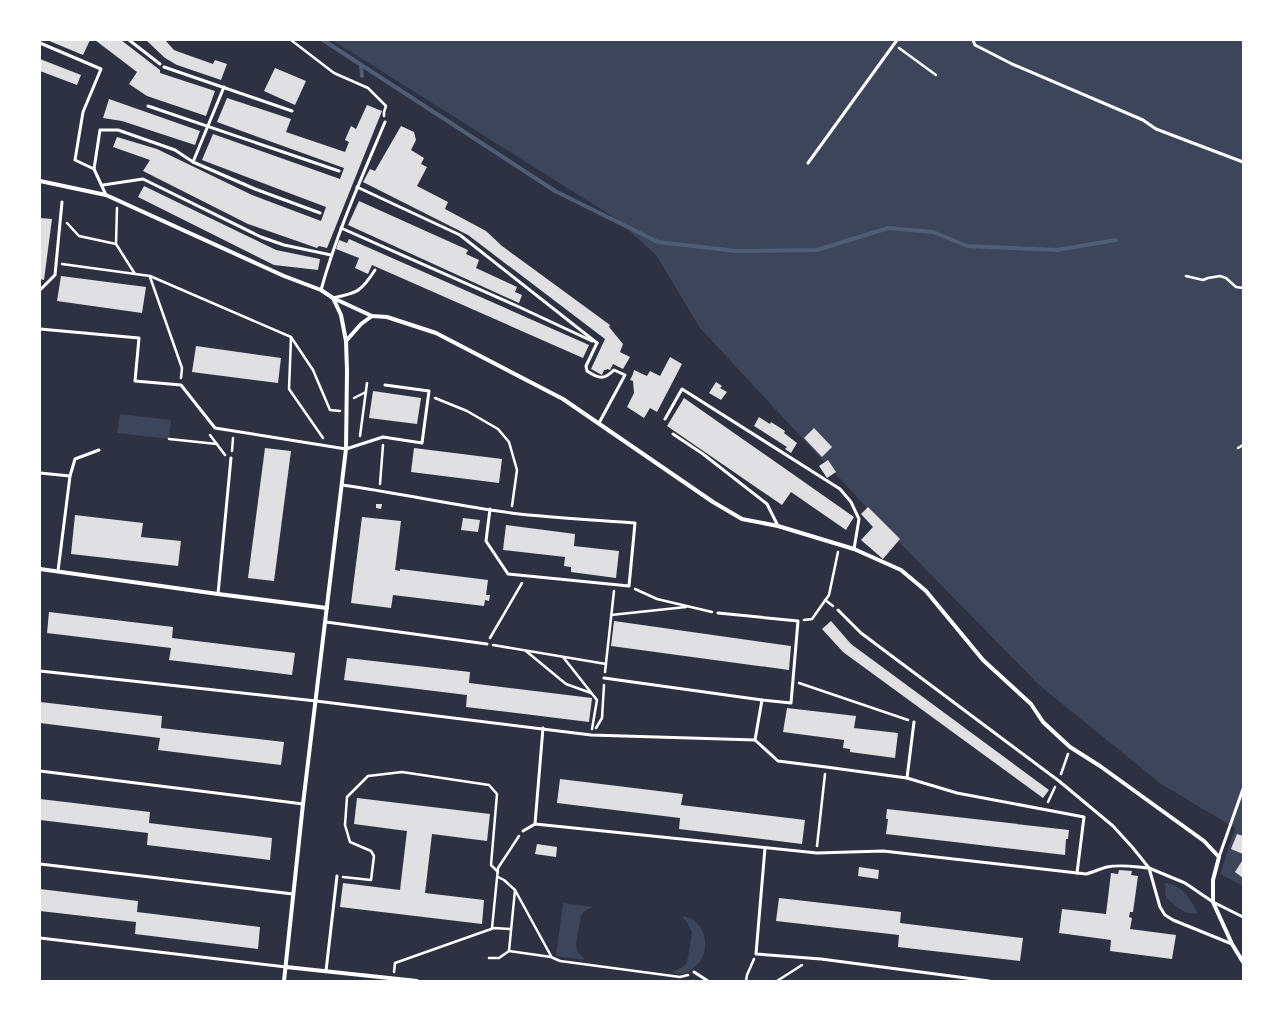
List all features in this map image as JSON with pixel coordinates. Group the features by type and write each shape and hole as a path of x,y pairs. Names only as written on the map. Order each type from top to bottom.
{"street":[{"path":"40,181 106,195 284,276 321,290 333,298 372,316 387,317 436,333 563,399 712,502 742,519 778,526 854,550 901,570 926,591 983,660 1031,704 1043,722 1070,747 1100,766 1198,837 1219,856 1213,880 1214,902 1232,944 1243,962"},
{"path":"284,981 303,804 346,449 346,341 341,315 333,298"},
{"path":"346,341 361,324 372,316"},
{"path":"40,569 327,608"},
{"path":"286,967 417,981"}],"lane":[{"path":"129,40 160,64"},
{"path":"808,163 897,40"},
{"path":"973,40 975,45 1012,64 1143,120 1156,129 1243,162"},
{"path":"40,43 101,69 83,112 76,160 94,169 106,195"},
{"path":"164,66 292,111"},
{"path":"193,162 224,87"},
{"path":"148,106 339,171"},
{"path":"321,290 331,255 341,228 385,122"},
{"path":"94,169 100,130 118,130 175,150 193,162 255,189 320,213"},
{"path":"103,186 143,179 261,237 284,245 331,255"},
{"path":"358,187 460,235 597,343"},
{"path":"40,290 55,275 62,202"},
{"path":"341,228 597,343"},
{"path":"333,298 354,294 365,285 375,270"},
{"path":"40,329 139,338 135,381 181,385 215,428 346,449 383,437 422,442 429,391 385,385"},
{"path":"597,343 586,366 587,371 600,378 606,377 614,370 625,375 599,423"},
{"path":"665,419 682,389 840,489 851,502 859,519 854,550"},
{"path":"673,434 703,454 767,504 778,526"},
{"path":"58,571 70,476 76,459 99,450"},
{"path":"218,594 231,458"},
{"path":"40,473 70,476"},
{"path":"342,484 380,490 490,509 511,513 635,523 629,586 508,574 486,541 490,509"},
{"path":"838,610 861,633 1059,781 1113,826 1149,868 1160,907 1165,915 1173,920 1232,944"},
{"path":"604,678 791,703 798,621 718,614"},
{"path":"326,622 487,644"},
{"path":"40,671 316,701 590,735 755,740 778,761 826,766 907,778 957,793 1084,817 1077,873"},
{"path":"755,740 762,700"},
{"path":"907,778 914,722"},
{"path":"535,824 543,728"},
{"path":"40,771 303,804"},
{"path":"1219,856 1243,789"},
{"path":"523,831 535,824 816,852 883,851 1086,874 1107,867 1119,865 1149,868 1185,883 1214,902 1243,917"},
{"path":"765,848 756,954 821,959 989,981"},
{"path":"40,864 294,894"},
{"path":"326,971 337,876"},
{"path":"40,938 286,967"},
{"path":"694,972 708,981"}],"path":[{"path":"291,40 334,73 368,88 386,106 384,112"},
{"path":"894,44 936,75"},
{"path":"117,200 116,244 135,274"},
{"path":"61,216 80,236 116,244"},
{"path":"56,263 150,276 291,337 313,370 330,410 346,412"},
{"path":"150,276 182,368 181,385"},
{"path":"1186,276 1204,280 1220,276 1226,278 1236,287 1243,288"},
{"path":"291,337 289,389 329,446"},
{"path":"359,445 367,383"},
{"path":"429,396 467,411 498,429 509,442 517,470 511,513"},
{"path":"231,458 234,430"},
{"path":"380,490 383,437"},
{"path":"169,439 217,444"},
{"path":"1238,448 1243,445"},
{"path":"798,621 812,619 829,594 839,546"},
{"path":"526,576 487,644 606,664"},
{"path":"590,735 602,718 604,678 614,585"},
{"path":"629,586 657,599 718,614"},
{"path":"611,615 689,607"},
{"path":"526,650 566,684 591,693"},
{"path":"563,657 597,700 590,735"},
{"path":"793,681 914,722"},
{"path":"1044,810 1059,781 1070,747"},
{"path":"816,852 826,766"},
{"path":"337,876 371,880 372,877 374,856 371,851 350,842 345,825 347,797 368,776 402,772 489,785 497,794 491,865 498,872"},
{"path":"492,928 498,868 523,831"},
{"path":"498,877 504,880 515,890 551,957"},
{"path":"509,951 515,890"},
{"path":"390,979 395,963 492,928 511,929"},
{"path":"489,958 499,958 509,951 551,957 560,961 680,977 694,972"},
{"path":"746,981 756,954"},
{"path":"777,981 786,975"}],"shaded area":[{"path":"332,40 1243,40 1243,886 1220,874 1235,828 1161,784 1039,685 894,537 700,328 656,255 615,218"},
{"path":"120,414 171,420 169,439 117,433"},
{"path":"1165,883 1181,889 1189,898 1198,913 1194,914 1185,912 1166,898"},
{"path":"563,903 593,907 584,911 581,916 576,945 577,951 585,960 556,956"},
{"path":"682,917 691,918 697,923 704,935 705,948 701,961 691,970 682,974 672,972 683,967 687,962 692,933 687,922"}],"building":[{"path":"47,40 90,40 83,55"},
{"path":"95,40 121,40 160,70 160,73 215,91 206,116 147,96 129,84 137,72"},
{"path":"146,40 165,40 174,50 213,64 215,60 227,64 221,80 177,65 165,58"},
{"path":"40,59 81,75 77,85 40,71"},
{"path":"275,68 306,81 295,105 264,91"},
{"path":"227,98 291,119 286,132 345,152 349,142 345,140 351,126 356,129 367,105 382,111 327,248 319,246 317,248 248,224 143,171 150,160 113,147 117,137 157,149 252,195 321,221 326,207 202,160 213,134 340,179 344,168 217,122"},
{"path":"109,99 200,131 195,145 122,121 103,118"},
{"path":"401,126 414,132 416,140 411,150 424,158 421,164 427,167 417,186 448,202 445,209 486,231 502,246 610,325 609,327 623,344 620,352 630,357 623,369 613,364 610,370 604,370 602,375 591,369 605,339 468,235 363,182 370,169 375,171"},
{"path":"144,186 276,250 320,259 318,270 274,265 138,197"},
{"path":"359,201 468,250 466,254 479,260 476,268 517,287 515,292 522,295 519,303 348,225"},
{"path":"40,218 52,219 44,280 40,279"},
{"path":"349,239 589,345 583,358 372,265 368,274 355,268 359,258 336,249 339,240 347,243"},
{"path":"61,276 146,287 142,313 57,301"},
{"path":"196,346 281,358 278,383 192,372"},
{"path":"670,357 682,364 657,412 650,408 644,418 627,407 634,393 633,381 630,380 634,370 647,376 650,371 660,376"},
{"path":"716,382 722,386 720,388 727,392 721,400 709,393"},
{"path":"373,391 421,398 417,424 369,418"},
{"path":"684,398 854,517 846,530 791,492 782,505 667,426"},
{"path":"759,417 770,424 771,422 785,431 784,433 797,443 791,453 785,449 787,447 754,426"},
{"path":"814,428 832,447 822,457 804,438"},
{"path":"265,448 291,451 274,581 248,578"},
{"path":"414,448 502,459 499,483 411,472"},
{"path":"828,460 836,472 827,478 819,466"},
{"path":"376,504 382,504 381,509 376,508"},
{"path":"868,507 900,539 883,559 861,540 873,527 861,514"},
{"path":"75,515 143,523 141,537 181,541 178,566 71,554"},
{"path":"362,517 401,521 395,570 400,571 400,569 488,580 486,595 490,595 489,601 485,600 484,606 393,595 391,608 351,603"},
{"path":"463,518 480,520 478,532 461,530"},
{"path":"506,525 575,534 574,546 619,551 616,578 571,572 571,567 564,566 565,557 503,550"},
{"path":"49,612 173,627 172,638 295,653 292,675 169,660 171,648 47,633"},
{"path":"614,621 791,646 789,670 611,646"},
{"path":"831,621 851,644 1049,790 1043,798 843,652 822,629"},
{"path":"347,658 470,672 469,683 592,698 589,722 466,707 467,695 344,680"},
{"path":"40,702 162,716 161,728 284,742 281,765 158,750 160,738 40,723"},
{"path":"787,708 856,716 854,728 898,733 895,758 850,752 850,749 843,748 844,740 783,732"},
{"path":"560,779 683,794 681,805 805,820 802,844 679,829 680,818 557,803"},
{"path":"357,798 490,814 487,841 432,834 425,893 484,900 482,924 340,907 343,883 400,890 407,831 354,824"},
{"path":"40,799 150,812 149,823 272,838 270,860 147,845 148,833 40,820"},
{"path":"887,809 1069,830 1068,839 1066,839 1065,855 886,834 888,819 886,819"},
{"path":"1237,834 1243,836 1243,854 1231,849"},
{"path":"537,844 557,847 556,857 535,854"},
{"path":"1243,861 1243,878 1235,872"},
{"path":"859,867 879,870 878,879 858,876"},
{"path":"1119,870 1132,871 1131,875 1138,876 1133,912 1130,912 1129,917 1132,918 1130,929 1176,935 1172,959 1110,951 1111,940 1059,933 1062,909 1106,914 1111,873 1118,874"},
{"path":"40,889 138,901 137,912 260,927 258,949 135,934 136,922 40,911"},
{"path":"779,898 901,912 900,923 1023,938 1020,961 898,947 899,935 776,921"}],"waterway":[{"path":"323,40 555,191 658,242 736,251 817,250 888,228 933,232 967,246 1057,250 1116,240"},
{"path":"361,65 362,76"}]}
